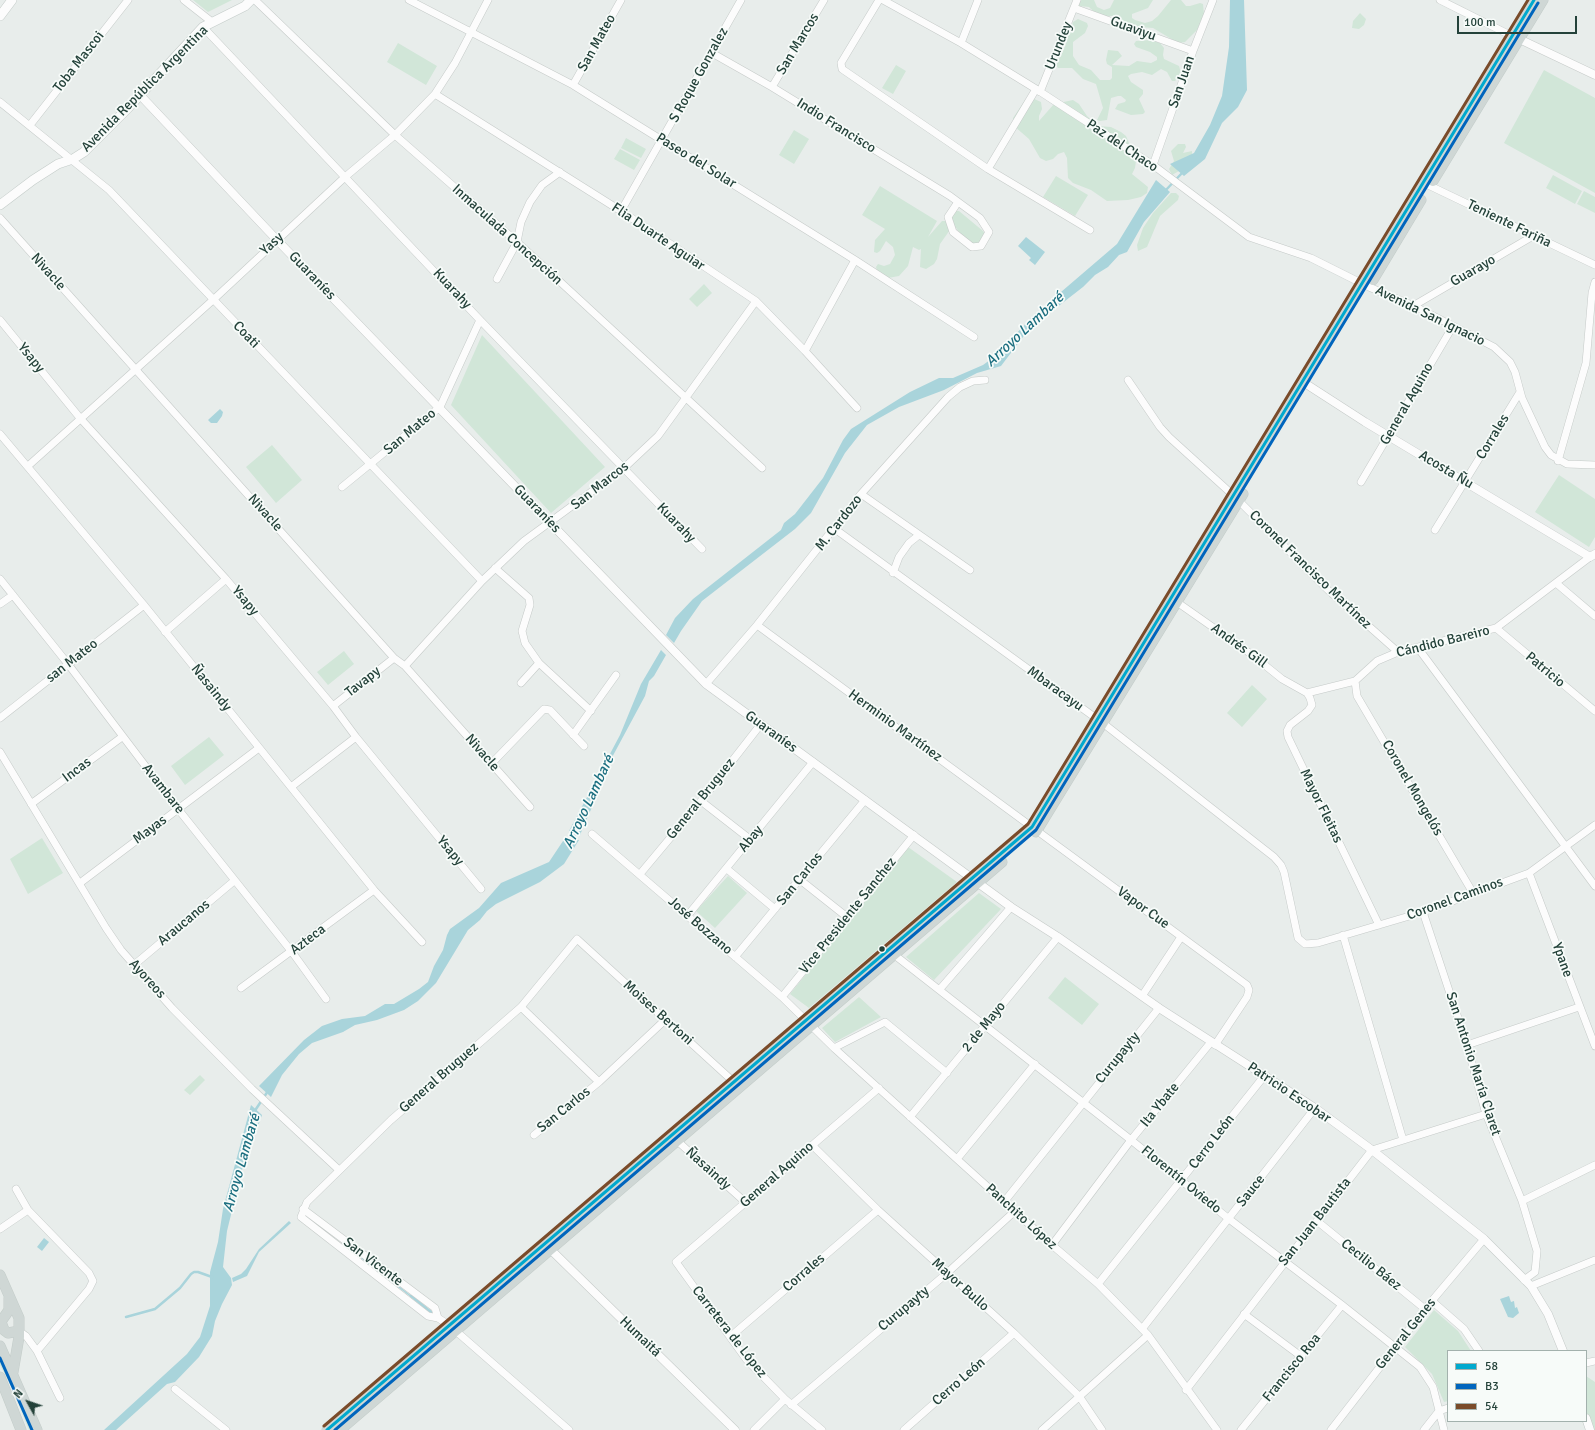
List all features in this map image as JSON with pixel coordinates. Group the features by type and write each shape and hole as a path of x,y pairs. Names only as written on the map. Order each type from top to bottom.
{"main road":[{"path":"0,16 12,0"},
{"name":"Avenida República Argentina","path":"0,205 33,180 58,164 73,159 84,152 140,95 203,27 245,6 251,0"},
{"path":"1516,38 1534,0"},
{"path":"327,1430 453,1328 1035,829 1516,38 1543,0"},
{"path":"0,1275 17,1313 19,1328 13,1372"},
{"path":"9,1294 10,1303 2,1321 4,1330 8,1333 19,1328"},
{"path":"2,1321 15,1319 19,1328"},
{"path":"340,1430 453,1328"},
{"path":"0,1346 13,1372 37,1430"},
{"path":"0,1377 21,1430"}],"street":[{"name":"Toba Mascoi","path":"30,125 128,0"},
{"path":"184,0 212,22"},
{"name":"Inmaculada Concepción","path":"255,0 395,135 516,242 684,398 762,468"},
{"name":"Paseo del Solar","path":"409,0 573,85 855,260 974,337"},
{"name":"Yasy","path":"28,466 213,300 276,239 345,177 395,135 435,94 454,63 488,0"},
{"name":"San Mateo","path":"573,85 621,0"},
{"name":"S Roque Gonzalez","path":"621,212 741,0"},
{"name":"San Marcos","path":"772,88 824,0"},
{"path":"879,0 841,63 842,69 988,169 1090,230"},
{"name":"Paz del Chaco","path":"883,0 961,43 1038,90 1155,167 1249,237 1311,258 1366,285"},
{"path":"961,43 978,0"},
{"name":"Urundey","path":"988,169 1038,90 1077,0"},
{"name":"San Juan","path":"1155,167 1193,51 1213,0"},
{"path":"1440,0 1595,75"},
{"name":"Guaviyu","path":"1074,8 1193,51"},
{"name":"Kuarahy","path":"203,27 480,320 702,549"},
{"name":"Indio Francisco","path":"712,53 958,202 980,218 987,226 989,232 981,246 972,247 960,240 953,232 948,217 958,202"},
{"name":"Flia Duarte Aguiar","path":"435,94 560,172 756,302 805,351 857,408"},
{"name":"Guaraníes","path":"140,95 276,239 440,407 656,634 706,684 976,881"},
{"name":"Coati","path":"0,102 73,159 109,190 482,581"},
{"path":"497,279 516,242 521,222 530,202 542,185 560,172"},
{"name":"Teniente Fariña","path":"1427,184 1595,265"},
{"name":"Nivacle","path":"0,218 394,658 405,666 530,807"},
{"name":"Guarayo","path":"1413,306 1533,236"},
{"path":"805,351 855,260"},
{"path":"1595,282 1592,293 1586,363 1558,461 1575,466 1595,465"},
{"name":"Avenida San Ignacio","path":"1366,285 1413,306 1494,347 1510,362 1515,372 1520,392 1545,447 1558,461"},
{"name":"San Marcos","path":"405,666 482,581 524,541 551,524 624,468 658,436 684,398 756,302"},
{"name":"Ysapy","path":"0,320 80,418 226,579 333,706 356,737 481,889"},
{"name":"San Mateo","path":"342,487 440,407 480,320"},
{"name":"General Aquino","path":"1362,482 1453,326"},
{"name":"M. Cardozo","path":"706,684 757,625 835,529 861,494 948,397 960,387 973,381 985,380"},
{"name":"Coronel Francisco Martínez","path":"1128,380 1160,427 1236,498 1328,590 1398,652"},
{"name":"Acosta Ñu","path":"1305,384 1466,482 1593,555"},
{"name":"Corrales","path":"1435,530 1466,482 1520,392"},
{"name":"Ñasaindy","path":"0,434 144,605 374,890 422,942"},
{"path":"861,494 970,570"},
{"name":"Mbaracayu","path":"835,529 893,573 1100,722 1274,857 1281,865 1298,938 1302,943"},
{"path":"893,573 899,557 909,543 919,535"},
{"name":"Cándido Bareiro","path":"1307,693 1355,681 1377,661 1398,652 1496,628 1593,555"},
{"path":"495,568 529,598 530,605 522,631 525,643 539,663 591,711"},
{"name":"Avambare","path":"0,579 68,664 122,737 234,881 292,952 326,999"},
{"path":"165,632 226,579"},
{"path":"1556,583 1595,616"},
{"path":"0,604 13,594"},
{"name":"Andrés Gill","path":"1174,600 1251,654 1282,679 1307,693"},
{"name":"san Mateo","path":"0,718 144,605"},
{"name":"Herminio Martínez","path":"757,625 1035,829"},
{"name":"Patricio","path":"1496,628 1595,711"},
{"path":"1418,648 1595,886"},
{"name":"Tavapy","path":"333,706 394,658"},
{"path":"521,683 539,663"},
{"path":"573,735 616,676"},
{"name":"Coronel Mongelós","path":"1355,681 1357,696 1473,893"},
{"name":"Mayor Fleitas","path":"1307,693 1312,702 1310,708 1304,715 1290,725 1287,731 1288,737 1378,925"},
{"path":"492,763 544,709 550,710 584,746"},
{"name":"General Bruguez","path":"640,874 701,801 761,724"},
{"name":"Incas","path":"31,804 122,737"},
{"path":"291,787 356,737"},
{"name":"Mayas","path":"80,883 259,748"},
{"name":"Ayoreos","path":"0,752 113,940 134,966 172,1008 252,1089 339,1170"},
{"name":"Abay","path":"688,915 751,840 813,762"},
{"name":"San Carlos","path":"735,957 865,800"},
{"path":"701,801 751,840"},
{"name":"Coronel Caminos","path":"1302,943 1308,945 1424,912 1529,873 1566,848 1595,825"},
{"name":"Vapor Cue","path":"1035,829 1247,985 1249,993"},
{"name":"José Bozzano","path":"592,834 688,915 782,997 809,1023"},
{"name":"Vice Presidente Sanchez","path":"782,997 914,835"},
{"path":"727,869 775,909"},
{"name":"Ypane","path":"1529,873 1579,1007 1594,1041"},
{"path":"799,879 847,917"},
{"name":"Araucanos","path":"134,966 234,881"},
{"name":"Patricio Escobar","path":"976,881 1159,1008 1315,1108 1372,1150 1484,1239 1531,1286 1548,1314 1563,1350"},
{"name":"Azteca","path":"241,988 292,952 374,890"},
{"path":"940,989 1012,907"},
{"name":"San Antonio María Claret","path":"1424,912 1467,1045 1486,1114 1522,1202 1537,1252 1535,1272 1524,1280"},
{"path":"1343,935 1403,1140"},
{"name":"2 de Mayo","path":"910,1117 1058,937"},
{"path":"1142,996 1181,937"},
{"name":"General Bruguez","path":"301,1217 303,1209 312,1195 391,1120 521,1006 577,939"},
{"name":"Moises Bertoni","path":"577,939 737,1085"},
{"name":"Florentín Oviedo","path":"891,953 940,989 1182,1180 1229,1220 1342,1305 1420,1367 1433,1387 1444,1430"},
{"name":"Ita Ybate","path":"1052,1245 1131,1140 1213,1043 1249,993"},
{"path":"521,1006 599,1082"},
{"path":"1467,1045 1579,1007"},
{"name":"Curupayty","path":"1004,1202 1159,1008"},
{"name":"San Carlos","path":"534,1135 599,1082 665,1020"},
{"path":"834,1048 885,1022 947,1073"},
{"name":"Panchito López","path":"809,1023 834,1048 1004,1202 1098,1284 1148,1335 1216,1430"},
{"path":"957,1159 1035,1064"},
{"name":"Cerro León","path":"1098,1284 1265,1075"},
{"name":"General Aquino","path":"676,1262 879,1088"},
{"name":"Sauce","path":"1142,1329 1229,1220 1315,1108"},
{"path":"1372,1150 1486,1114"},
{"name":"Ñasaindy","path":"675,1138 745,1202"},
{"name":"Mayor Bullo","path":"812,1145 946,1274 1014,1334 1079,1396 1102,1430"},
{"name":"San Juan Bautista","path":"1186,1390 1372,1150"},
{"path":"1522,1202 1595,1165"},
{"path":"16,1190 28,1210 89,1274 93,1281 89,1289 37,1351"},
{"name":"San Vicente","path":"303,1209 435,1308 438,1318"},
{"path":"0,1229 28,1210"},
{"name":"Corrales","path":"730,1337 878,1210"},
{"name":"Curupayty","path":"791,1405 946,1274 1015,1211"},
{"name":"San Vicente","path":"301,1217 428,1316 438,1318 453,1328 569,1430"},
{"name":"Cecilio Báez","path":"1317,1222 1426,1309"},
{"name":"General Genes","path":"1331,1430 1395,1347 1484,1239"},
{"name":"Humaitá","path":"548,1247 735,1430"},
{"path":"1531,1286 1595,1260"},
{"name":"Carretera de López","path":"676,1262 746,1359 791,1405 822,1430"},
{"path":"1432,1301 1464,1329 1478,1350"},
{"name":"Francisco Roa","path":"1241,1430 1302,1357 1342,1305"},
{"path":"1244,1314 1302,1357"},
{"path":"19,1328 37,1351 60,1398"},
{"name":"Cerro León","path":"904,1430 1014,1334"},
{"path":"1042,1430 1148,1335"},
{"path":"175,1389 226,1430"},
{"path":"754,1430 785,1399"},
{"path":"1424,1430 1439,1411 1447,1408"}],"green space":[{"path":"193,0 232,0 208,12"},
{"path":"1078,0 1094,0 1097,7 1104,10 1110,8 1114,0 1153,0 1148,8 1132,14 1132,18 1145,23 1152,21 1158,16 1171,0 1181,0 1186,6 1200,3 1203,4 1204,14 1197,30 1185,42 1178,43 1153,28 1126,26 1113,16 1102,16 1094,12 1089,7 1079,6"},
{"path":"1360,13 1366,19 1364,25 1359,29 1352,28 1353,21"},
{"path":"1078,19 1087,23 1088,26 1085,33 1073,42 1073,56 1079,65 1091,70 1100,80 1110,80 1112,78 1112,67 1107,64 1106,60 1108,50 1118,51 1122,56 1112,65 1129,66 1137,61 1151,63 1157,60 1157,57 1150,52 1136,47 1134,44 1136,41 1150,40 1160,43 1164,48 1164,59 1179,66 1181,73 1180,76 1175,81 1172,81 1167,72 1161,69 1152,75 1142,72 1131,74 1128,76 1131,82 1143,90 1143,94 1139,99 1145,112 1143,114 1131,115 1115,109 1118,104 1125,102 1126,100 1121,96 1118,96 1111,98 1107,120 1097,120 1103,108 1096,84 1083,79 1072,68 1058,68 1056,65 1064,49 1073,22"},
{"path":"398,43 437,66 426,85 387,62"},
{"path":"896,65 906,71 893,94 882,88"},
{"path":"1544,70 1595,98 1595,193 1504,143"},
{"path":"1032,98 1041,102 1042,109 1039,116 1039,121 1054,104 1073,100 1079,104 1087,116 1098,126 1111,127 1126,136 1129,143 1128,149 1136,161 1132,174 1148,187 1147,193 1141,197 1128,200 1107,201 1091,190 1073,183 1068,178 1067,158 1064,152 1058,154 1053,159 1046,161 1040,158 1029,139 1014,126 1013,118 1025,100"},
{"path":"794,130 809,139 794,164 779,155"},
{"path":"626,138 646,149 641,158 621,148"},
{"path":"1178,144 1185,144 1186,147 1183,153 1192,151 1192,154 1179,171 1172,175 1169,169 1174,161 1171,151"},
{"path":"620,149 640,160 634,170 614,159"},
{"path":"1553,175 1582,191 1575,204 1546,188"},
{"path":"1056,176 1088,195 1075,216 1043,197"},
{"path":"880,186 937,221 928,237 942,221 947,221 956,211 959,211 983,231 985,234 983,241 975,247 962,236 956,228 952,227 940,244 937,259 934,264 926,269 920,267 921,249 919,250 913,247 908,266 899,276 888,278 877,271 876,267 878,264 884,266 890,264 895,255 893,247 886,241 880,251 877,253 874,252 875,240 885,229 862,215"},
{"path":"1584,191 1595,197 1595,213 1577,204"},
{"path":"1171,193 1176,193 1179,196 1178,200 1160,216 1147,247 1138,251 1137,245 1143,228 1153,213"},
{"path":"704,284 712,293 697,307 689,299"},
{"path":"482,335 605,467 551,513 451,405"},
{"path":"272,445 302,480 276,503 246,467"},
{"path":"1559,475 1595,499 1595,537 1589,547 1535,512"},
{"path":"344,651 354,664 328,685 317,672"},
{"path":"1252,685 1267,699 1242,727 1227,713"},
{"path":"209,737 224,755 185,785 171,766"},
{"path":"42,838 63,873 28,894 10,859"},
{"path":"908,847 957,882 809,1008 790,994"},
{"path":"728,876 747,893 715,928 696,911"},
{"path":"979,893 1001,909 934,980 906,957"},
{"path":"1065,977 1099,1004 1082,1025 1048,998"},
{"path":"859,997 881,1017 835,1042 822,1028"},
{"path":"200,1075 205,1080 190,1095 184,1090"},
{"path":"1434,1310 1458,1331 1470,1350 1447,1350 1447,1401 1444,1402 1432,1374 1405,1347"},
{"path":"0,1358 32,1430 29,1430 13,1390 0,1365"},
{"path":"1587,1377 1595,1382 1595,1430 1586,1430 1582,1422 1587,1422"}],"water":[{"path":"1230,0 1244,0 1247,90 1238,107 1222,123 1205,159 1184,176 1170,164 1194,153 1210,125 1222,96 1229,47"},
{"path":"1156,180 1170,192 1144,222 1127,252 1119,255 1108,267 1095,275 1083,287 1029,329 1001,366 977,373 944,390 899,407 867,425 845,453 811,513 795,529 702,601 674,643 666,635 675,618 693,599 781,530 784,523 795,514 823,478 843,440 851,429 910,392 939,378 953,378 983,365 994,357 1033,316 1117,244"},
{"path":"1026,237 1045,252 1035,265 1029,260 1031,258 1018,246"},
{"path":"220,409 223,412 222,416 217,423 211,423 208,420"},
{"path":"661,650 666,655 654,676 649,681 645,696 602,776 595,800 580,835 569,831 620,735 641,684"},
{"path":"565,838 579,840 564,864 540,882 496,904 487,911 480,920 468,930 436,983 418,1001 404,1010 377,1020 355,1025 343,1032 312,1043 299,1054 282,1075 271,1097 259,1086 304,1040 322,1026 342,1019 365,1016 385,1004 394,1004 428,982 434,966 443,950 450,929 479,908 501,883 549,862"},
{"path":"251,1105 262,1115 242,1170 227,1231 223,1267 231,1278 232,1285 215,1321 212,1336 199,1357 175,1382 167,1384 116,1430 104,1430 187,1354 200,1337 210,1306 210,1272 218,1242 223,1209"},
{"path":"289,1221 291,1223 259,1252 247,1276 233,1282 232,1278 241,1274 246,1269 259,1249"},
{"path":"44,1238 49,1242 42,1251 37,1247"},
{"path":"345,1244 413,1297 412,1298 344,1245"},
{"path":"1509,1296 1511,1302 1514,1301 1515,1308 1517,1307 1519,1313 1513,1318 1508,1317 1500,1299"}],"waterway":[{"name":"Arroyo Lambaré","path":"1164,192 1183,172"},
{"name":"Arroyo Lambaré","path":"573,841 577,831"},
{"name":"Arroyo Lambaré","path":"254,1112 268,1091"},
{"path":"126,1317 155,1309 180,1288 194,1272 212,1277"},
{"path":"411,1296 431,1312"}],"transit line":[{"name":"54","path":"324,1426 1028,824 1528,0"},
{"name":"58","path":"327,1430 1032,827 1534,0"},
{"name":"B3","path":"335,1430 1036,830 1538,3"},
{"name":"B3","path":"0,1358 32,1430"}]}
